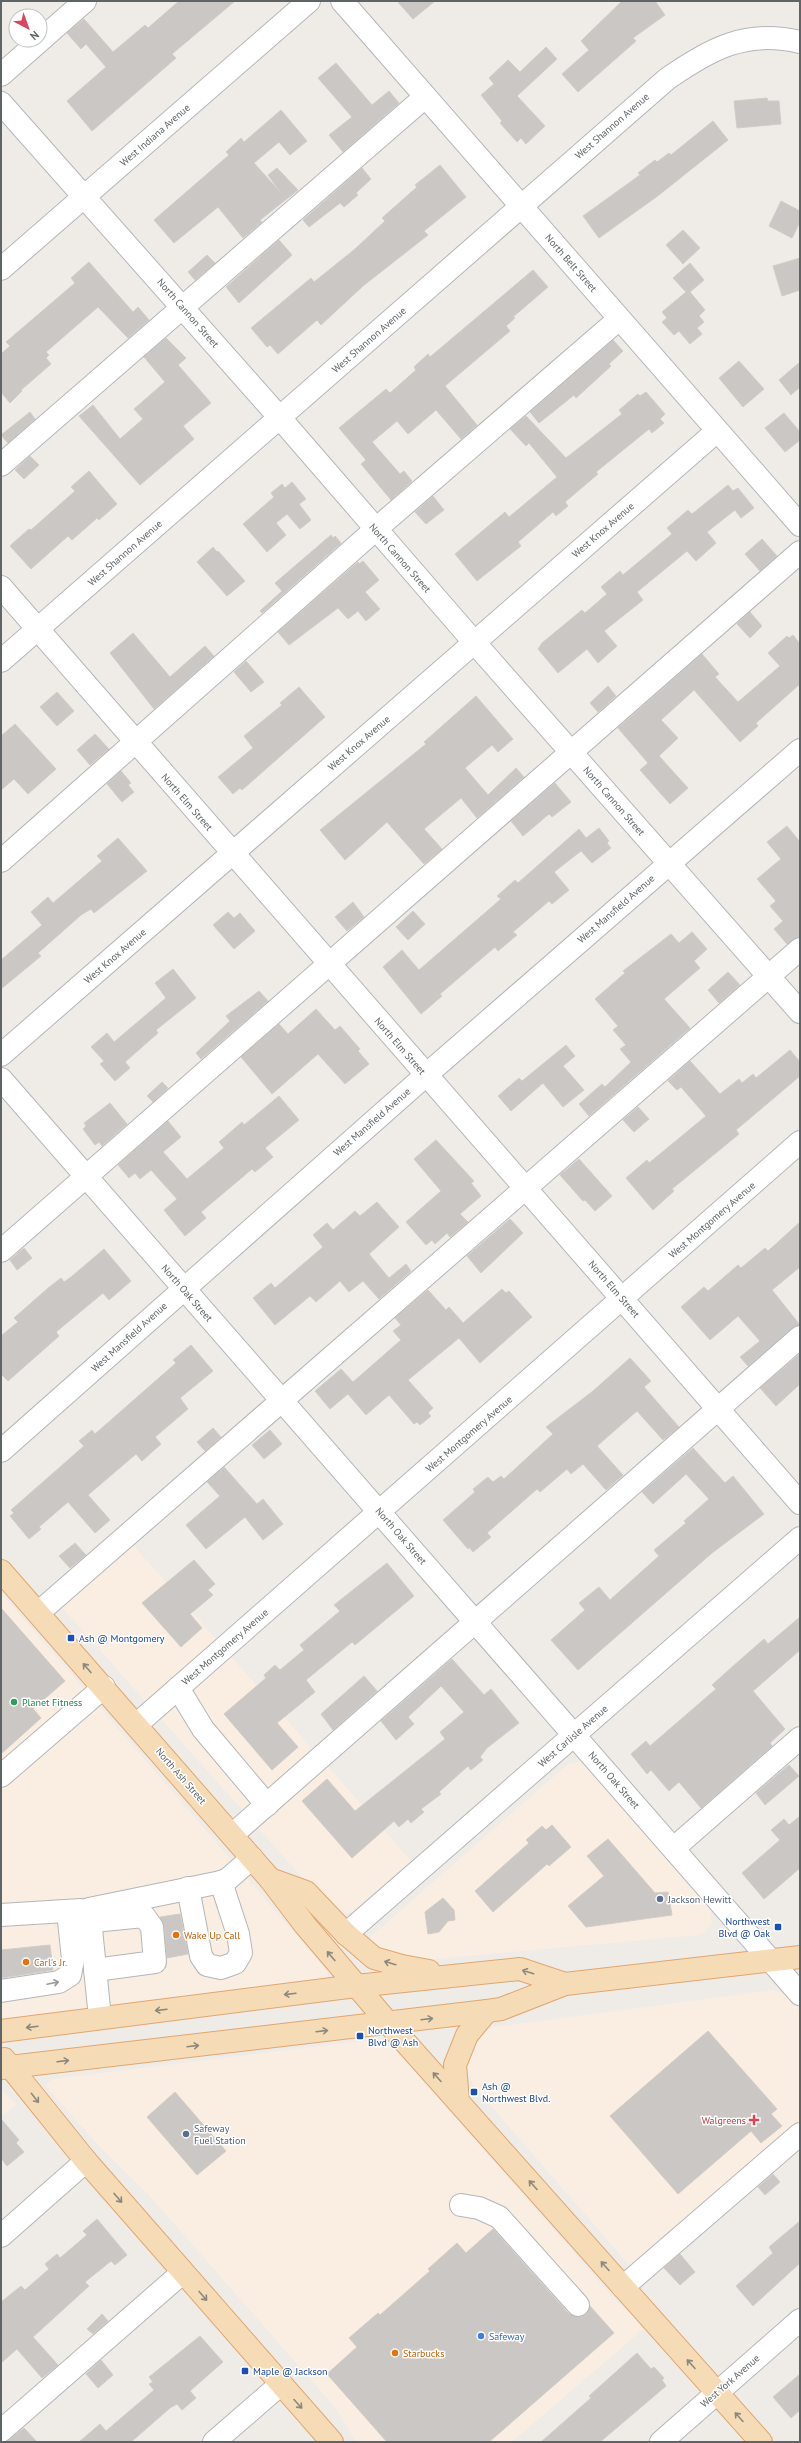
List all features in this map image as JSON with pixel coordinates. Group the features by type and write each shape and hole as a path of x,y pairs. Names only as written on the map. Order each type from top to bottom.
{"main road":[{"name":"North Ash Street","path":"1,1571 104,1687 270,1879 356,1986 389,2024 761,2442"},
{"path":"270,1879 306,1892 346,1934 374,1958 402,1966 456,1976"},
{"path":"4,2064 389,2024 487,2011 501,2009 565,1984 800,1957"},
{"path":"1,2031 356,1986 520,1969 565,1984"},
{"path":"458,2101 455,2066 467,2035 487,2011"},
{"path":"4,2064 182,2273 332,2442"}],"street":[{"path":"1,75 85,1"},
{"name":"West Indiana Avenue","path":"1,269 309,1"},
{"name":"North Belt Street","path":"342,1 800,525"},
{"name":"West Shannon Avenue","path":"1,661 667,79 713,50 748,38 783,37 800,42"},
{"path":"1,465 184,309 425,97"},
{"name":"North Cannon Street","path":"1,103 280,418 474,642 800,1012"},
{"path":"1,861 376,529 619,319"},
{"name":"West Knox Avenue","path":"1,1056 717,431"},
{"path":"1,1251 87,1178 800,552"},
{"name":"North Elm Street","path":"1,587 329,965 719,1408 800,1504"},
{"name":"West Mansfield Avenue","path":"1,1450 426,1075 800,750"},
{"path":"38,1613 800,949"},
{"name":"North Oak Street","path":"1,1079 800,1994"},
{"name":"West Montgomery Avenue","path":"136,1725 800,1142"},
{"path":"232,1835 800,1337"},
{"name":"West Carlisle Avenue","path":"346,1934 800,1538"},
{"path":"1,1776 104,1687"},
{"path":"178,1688 203,1729 267,1804"},
{"path":"674,1848 800,1738"},
{"path":"82,1914 188,1888 221,1882 228,1879 252,1858"},
{"path":"188,1888 201,1956 208,1965 221,1968 235,1963 241,1953 238,1934 221,1882"},
{"path":"82,1914 95,1970 100,2018"},
{"path":"1,1991 59,1982 70,1975 82,1914"},
{"path":"1,1915 82,1914 144,1916 152,1927 155,1962 95,1970"},
{"path":"623,2287 800,2134"},
{"path":"1,2236 86,2161"},
{"path":"461,2205 479,2208 499,2217 578,2305"},
{"path":"1,2431 182,2273"},
{"name":"West York Avenue","path":"660,2442 800,2320"},
{"path":"214,2442 281,2384"}],"shaded area":[{"path":"131,1543 411,1861 351,1912 342,1915 333,1912 60,1605"},
{"path":"1,1593 326,1970 328,1975 325,1980 1,2019"},
{"path":"581,1762 587,1766 709,1904 712,1923 706,1931 699,1935 411,1961 376,1952 369,1941 373,1935 568,1764"},
{"path":"774,1990 786,1995 800,2011 800,2121 630,2266 474,2086 469,2076 467,2063 471,2050 478,2037 485,2030 494,2027"},
{"path":"380,2040 393,2047 616,2301 645,2327 512,2442 356,2442 336,2408 148,2194 99,2146 47,2087 48,2082 54,2079"},
{"path":"1,2089 16,2105 1,2117"}],"building":[{"path":"179,1 235,1 172,54 176,58 92,131 67,101 106,67 86,44 81,49 67,33 84,19 113,52 145,25 148,28"},
{"path":"397,1 435,1 413,19"},
{"path":"622,1 655,1 665,15 633,38 636,41 578,92 562,74 589,50 581,41"},
{"path":"546,47 557,59 517,96 545,126 526,144 521,138 517,142 500,123 502,121 481,95 494,84 489,78 508,60 520,72"},
{"path":"336,63 372,105 389,91 399,103 343,152 329,135 352,117 318,78"},
{"path":"767,98 768,101 779,101 781,124 737,128 734,101"},
{"path":"281,110 307,141 290,155 279,142 254,163 281,193 268,175 277,168 298,190 260,220 262,222 243,238 218,207 174,243 154,220 229,155 226,152 241,138 244,142"},
{"path":"713,121 728,140 659,195 599,238 583,216 640,175 638,173 655,160 657,162 669,153 671,155"},
{"path":"440,165 466,197 424,231 428,235 363,286 321,325 317,320 278,354 270,345 267,347 251,328 311,278 314,282 355,249 385,221 382,218 417,187 415,185"},
{"path":"362,168 371,179 356,193 358,195 344,207 340,203 309,227 303,220"},
{"path":"781,201 800,211 800,222 792,238 769,226"},
{"path":"683,230 700,248 683,264 666,245"},
{"path":"279,240 292,255 239,303 226,287"},
{"path":"207,255 215,263 195,280 188,272"},
{"path":"800,258 800,290 782,296 773,266"},
{"path":"89,262 133,312 138,307 149,320 128,338 98,307 46,352 49,355 46,358 51,364 21,390 22,391 10,403 1,392 1,354 10,346 6,342 75,283 71,278"},
{"path":"690,263 704,280 690,292 705,310 699,316 704,322 697,328 702,334 690,344 679,331 674,335 662,322 667,318 662,312 686,292 673,278"},
{"path":"533,270 548,287 513,317 515,318 506,326 510,331 445,386 477,425 461,439 436,410 408,434 397,421 372,442 400,474 404,471 412,481 391,500 361,464 366,460 339,428 386,389 390,393 416,370 414,367 428,354 430,357"},
{"path":"166,338 186,358 178,365 211,403 183,426 194,439 140,485 79,416 93,405 120,439 143,419 134,409 165,382 144,357"},
{"path":"613,340 623,351 609,364 611,366 576,398 574,395 539,423 530,412"},
{"path":"739,361 764,389 743,407 719,378"},
{"path":"800,362 800,387 791,395 779,380"},
{"path":"646,392 665,414 660,419 664,423 652,433 649,429 596,472 598,474 565,502 568,506 556,516 553,512 518,542 521,546 477,581 455,554 505,512 509,517 557,477 529,443 526,446 510,429 526,416 566,458 622,414 619,410 638,394 640,396"},
{"path":"30,412 35,419 8,443 1,435"},
{"path":"784,413 800,432 800,440 785,452 765,428"},
{"path":"30,456 39,465 24,479 15,470"},
{"path":"89,471 117,504 99,520 97,518 72,540 68,536 31,569 10,546 29,529 31,530 75,491 71,487"},
{"path":"292,482 306,499 299,504 311,520 300,529 287,514 276,523 286,535 267,552 243,524 274,497 271,493 282,484 285,488"},
{"path":"728,485 733,491 738,488 754,508 741,518 735,510 707,532 716,543 696,561 687,551 637,592 643,600 604,631 617,646 598,663 587,649 558,673 538,649 542,643 582,610 585,613 607,594 601,587 620,571 623,575 672,534 667,528 688,510 692,514"},
{"path":"433,496 444,510 426,524 415,512"},
{"path":"331,535 333,538 335,536 341,543 262,613 260,611 282,591 275,583"},
{"path":"762,539 777,556 760,571 745,554"},
{"path":"213,547 245,581 227,596 197,562"},
{"path":"363,561 379,580 365,592 380,609 366,621 358,611 348,619 338,608 289,645 278,632 358,562 359,564"},
{"path":"750,612 762,626 750,638 737,624"},
{"path":"133,633 170,677 205,646 214,656 154,709 110,653"},
{"path":"793,635 800,644 800,684 756,723 758,726 740,742 694,690 661,720 678,738 659,756 688,788 670,804 640,770 648,763 618,728 702,654 719,674 715,677 738,702 780,666 768,653 787,636 789,638"},
{"path":"246,661 264,682 251,692 234,672"},
{"path":"608,686 616,696 598,712 590,703"},
{"path":"299,687 325,717 242,790 240,788 233,794 218,777 253,748 244,736 282,705 280,703"},
{"path":"57,692 74,711 57,726 40,707"},
{"path":"476,696 513,739 498,752 492,745 465,768 488,795 516,768 524,777 477,818 461,798 424,829 442,849 424,864 387,822 345,860 320,830 426,744 424,742"},
{"path":"15,724 56,769 28,794 14,779 1,790 1,736"},
{"path":"95,734 109,749 90,765 77,750"},
{"path":"121,771 131,783 128,785 134,792 122,802 107,784"},
{"path":"555,783 571,802 552,817 549,814 523,836 511,821"},
{"path":"787,826 800,842 800,937 787,944 774,929 783,921 770,906 776,901 757,879 781,859 767,842"},
{"path":"599,828 609,841 607,843 611,848 592,863 581,851 554,872 569,890 552,904 549,901 513,932 517,935 498,951 495,947 440,994 442,996 421,1014 383,967 402,950 419,970 501,899 497,896 515,880 518,883 579,829 586,838"},
{"path":"118,838 147,871 94,913 91,909 81,915 38,953 41,956 1,989 1,960 42,925 31,912 48,897 53,903 102,861 97,856"},
{"path":"353,902 364,917 347,931 335,917"},
{"path":"413,911 425,924 408,940 396,927"},
{"path":"228,912 234,918 240,913 255,931 234,949 213,925"},
{"path":"692,932 707,949 694,961 700,968 664,999 690,1028 589,1116 579,1104 602,1084 605,1087 631,1062 620,1049 626,1045 613,1030 618,1026 595,999 625,973 623,971 671,934 679,943"},
{"path":"173,969 196,998 156,1030 158,1033 125,1062 130,1068 115,1081 100,1064 104,1061 91,1047 107,1033 114,1042 166,998 155,983"},
{"path":"728,972 740,985 719,1003 708,990"},
{"path":"259,991 268,1001 201,1059 196,1053 230,1021 226,1016"},
{"path":"316,1009 335,1030 340,1026 360,1049 358,1051 369,1064 345,1084 318,1054 272,1094 241,1057 279,1024 288,1034"},
{"path":"566,1045 575,1056 563,1066 584,1090 563,1107 543,1083 511,1111 498,1096 519,1078 522,1081"},
{"path":"790,1050 800,1062 800,1076 736,1130 739,1134 672,1189 674,1191 653,1210 626,1178 647,1160 649,1163 706,1116 681,1087 677,1090 668,1081 690,1061 720,1094 739,1079 742,1083 753,1074 756,1078"},
{"path":"162,1082 168,1088 153,1102 147,1096"},
{"path":"279,1096 299,1120 265,1148 273,1157 255,1172 252,1169 201,1212 206,1218 185,1236 164,1210 177,1199 151,1170 140,1179 135,1173 129,1178 118,1165 168,1121 181,1137 163,1152 187,1179 224,1148 219,1142 242,1122 244,1125"},
{"path":"110,1103 127,1124 102,1146 99,1142 95,1145 83,1129 86,1126 84,1123"},
{"path":"638,1107 649,1119 634,1132 623,1120"},
{"path":"436,1140 474,1181 471,1183 481,1196 460,1214 468,1222 450,1237 447,1233 435,1244 432,1240 426,1245 406,1222 441,1191 414,1159"},
{"path":"579,1159 612,1196 595,1211 585,1200 583,1201 560,1175"},
{"path":"377,1202 399,1227 369,1254 389,1278 406,1264 411,1271 379,1299 363,1281 349,1292 340,1281 316,1302 310,1296 275,1325 253,1298 271,1283 275,1288 323,1247 313,1235 327,1223 333,1230 355,1211 360,1216"},
{"path":"510,1219 523,1233 481,1273 467,1256"},
{"path":"800,1222 800,1267 772,1290 800,1325 792,1328 748,1366 740,1357 760,1341 738,1316 710,1340 681,1307 704,1287 708,1291 738,1265 741,1268 765,1248 768,1251"},
{"path":"24,1248 32,1258 17,1270 10,1260"},
{"path":"104,1249 131,1281 109,1300 103,1293 56,1332 59,1336 8,1381 1,1374 1,1336 18,1322 14,1318 61,1278 64,1282"},
{"path":"502,1289 506,1293 509,1291 532,1317 480,1363 459,1338 408,1380 433,1408 428,1413 431,1416 420,1425 417,1422 414,1424 389,1395 366,1415 348,1394 330,1409 315,1391 341,1369 353,1382 401,1340 393,1331 401,1325 395,1318 428,1290 446,1310 449,1307 463,1323"},
{"path":"191,1345 213,1371 180,1398 188,1409 155,1437 161,1444 142,1461 136,1454 88,1495 110,1520 95,1533 68,1502 39,1527 41,1529 29,1539 10,1516 14,1513 11,1510 84,1446 79,1441 92,1430 95,1434 176,1363 173,1360"},
{"path":"800,1354 800,1384 776,1406 760,1388"},
{"path":"630,1358 651,1381 644,1387 679,1427 663,1440 637,1411 597,1446 623,1475 606,1490 583,1464 571,1474 567,1469 540,1492 537,1489 487,1533 491,1537 473,1552 469,1547 468,1549 443,1520 475,1492 473,1489 488,1477 493,1482 501,1476 504,1479 553,1434 546,1427 593,1391"},
{"path":"213,1428 221,1437 205,1451 197,1442"},
{"path":"270,1430 282,1444 264,1459 252,1445"},
{"path":"693,1448 725,1483 733,1476 764,1514 712,1553 578,1670 551,1640 585,1610 579,1603 599,1587 610,1600 659,1556 654,1550 686,1523 684,1521 709,1499 686,1474 653,1504 642,1492"},
{"path":"224,1467 257,1504 263,1499 283,1524 263,1540 245,1517 206,1549 186,1525 220,1496 207,1482"},
{"path":"75,1543 86,1555 70,1568 59,1556"},
{"path":"194,1560 215,1584 208,1590 213,1595 190,1614 202,1628 181,1647 142,1603"},
{"path":"387,1563 414,1596 355,1645 352,1642 306,1680 315,1692 277,1723 298,1747 272,1770 224,1714 266,1678 264,1675 275,1665 280,1670 304,1650 300,1645 340,1611 334,1605"},
{"path":"1,1608 65,1681 33,1709 41,1718 1,1754"},
{"path":"800,1617 800,1650 753,1691 785,1729 770,1743 772,1746 701,1808 679,1782 669,1791 651,1770 647,1774 631,1754 646,1741 650,1746 716,1689 712,1685 764,1639 768,1644"},
{"path":"452,1659 484,1695 491,1689 519,1723 487,1748 480,1757 483,1760 471,1770 468,1766 439,1792 441,1794 421,1809 424,1812 411,1823 408,1819 399,1827 394,1821 352,1858 302,1801 327,1779 355,1811 445,1739 440,1732 464,1712 441,1686 408,1717 414,1724 396,1740 381,1721"},
{"path":"364,1676 377,1691 333,1730 321,1714"},
{"path":"789,1765 799,1776 765,1805 756,1793"},
{"path":"800,1816 800,1868 764,1899 742,1873 780,1840 771,1830 784,1819 789,1825"},
{"path":"552,1825 571,1847 549,1866 547,1864 493,1912 475,1891 529,1843 526,1840 542,1826 546,1830"},
{"path":"608,1839 655,1893 668,1892 672,1915 586,1927 568,1906 604,1876 587,1856"},
{"path":"443,1898 454,1910 455,1920 448,1921 439,1932 428,1934 425,1912"},
{"name":"Wake Up Call","path":"180,1914 188,1954 167,1958 164,1926 160,1917"},
{"name":"Carl's Jr.","path":"50,1945 53,1970 1,1978 1,1950"},
{"name":"Walgreens","path":"708,2031 777,2109 771,2114 782,2126 761,2143 751,2131 678,2194 610,2116"},
{"name":"Safeway Fuel Station","path":"175,2092 226,2151 197,2175 147,2117"},
{"path":"1,2119 19,2140 16,2143 24,2152 7,2166 1,2158"},
{"path":"773,2174 780,2182 765,2195 758,2187"},
{"path":"97,2219 127,2255 115,2265 111,2261 85,2282 89,2286 33,2337 58,2365 42,2378 17,2349 1,2363 1,2302 21,2286 25,2290 49,2269 45,2264 57,2254 60,2258 87,2235 83,2231"},
{"path":"800,2221 800,2263 753,2306 736,2286 773,2253 769,2247"},
{"name":"Safeway","path":"493,2229 569,2314 581,2317 587,2314 590,2306 614,2333 489,2442 387,2442 327,2374 357,2347 349,2338 378,2313 380,2315 430,2271 428,2269 457,2243 466,2253"},
{"path":"680,2254 695,2272 680,2285 664,2268"},
{"path":"102,2314 108,2321 93,2334 87,2329"},
{"path":"200,2336 223,2362 190,2391 196,2398 182,2410 177,2404 170,2408 131,2442 79,2442 100,2424 106,2431 154,2390 149,2384 153,2382 149,2377"},
{"path":"637,2353 651,2369 654,2367 664,2378 662,2380 666,2386 600,2442 541,2442 591,2398 589,2396"},
{"path":"101,2360 113,2375 98,2388 86,2374"},
{"path":"800,2374 800,2410 791,2418 773,2397"},
{"path":"24,2428 37,2442 6,2442 9,2440"}],"place":[{"name":"Ash @ Montgomery","path":"71,1638"},
{"name":"Planet Fitness","path":"14,1702"},
{"name":"Jackson Hewitt","path":"660,1899"},
{"name":"Northwest Blvd @ Oak","path":"778,1927"},
{"name":"Wake Up Call","path":"176,1935"},
{"name":"Carl's Jr.","path":"26,1962"},
{"name":"Northwest Blvd @ Ash","path":"360,2036"},
{"name":"Ash @ Northwest Blvd.","path":"474,2092"},
{"name":"Walgreens","path":"754,2120"},
{"name":"Safeway Fuel Station","path":"186,2134"},
{"name":"Safeway","path":"481,2336"},
{"name":"Starbucks","path":"395,2353"},
{"name":"Maple @ Jackson","path":"245,2371"}]}
